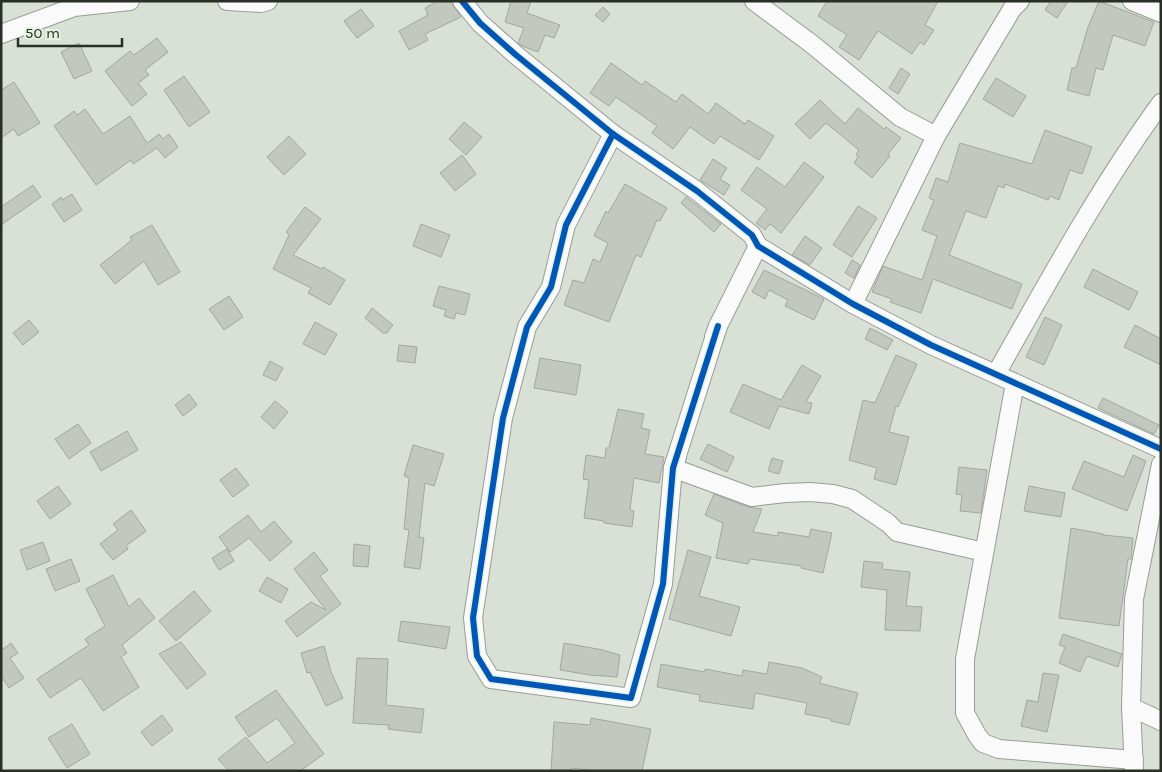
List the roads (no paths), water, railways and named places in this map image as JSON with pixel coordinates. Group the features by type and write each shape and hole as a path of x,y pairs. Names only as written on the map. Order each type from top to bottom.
{"street":[{"path":"1,34 74,7 130,1"},
{"path":"227,1 261,3 268,1"},
{"path":"462,1 480,23 516,55 613,134 697,191 752,235 758,246 853,304 931,345 1161,449"},
{"path":"754,1 813,45 900,117 936,136"},
{"path":"853,304 936,136 1012,9 1020,1"},
{"path":"1132,1 1161,13"},
{"path":"996,374 1052,275 1134,140 1161,103"},
{"path":"613,134 566,225 551,288 527,327 503,418 473,618 477,656 491,679 631,698 663,584 673,468 693,415 696,397 718,326 758,246"},
{"path":"1015,383 965,659 966,714 983,742 999,748 1134,766 1131,707 1134,599 1161,464"},
{"path":"673,468 752,497 785,493 833,494 852,499 888,523 897,532 984,552"},
{"path":"1131,707 1161,720"}]}
